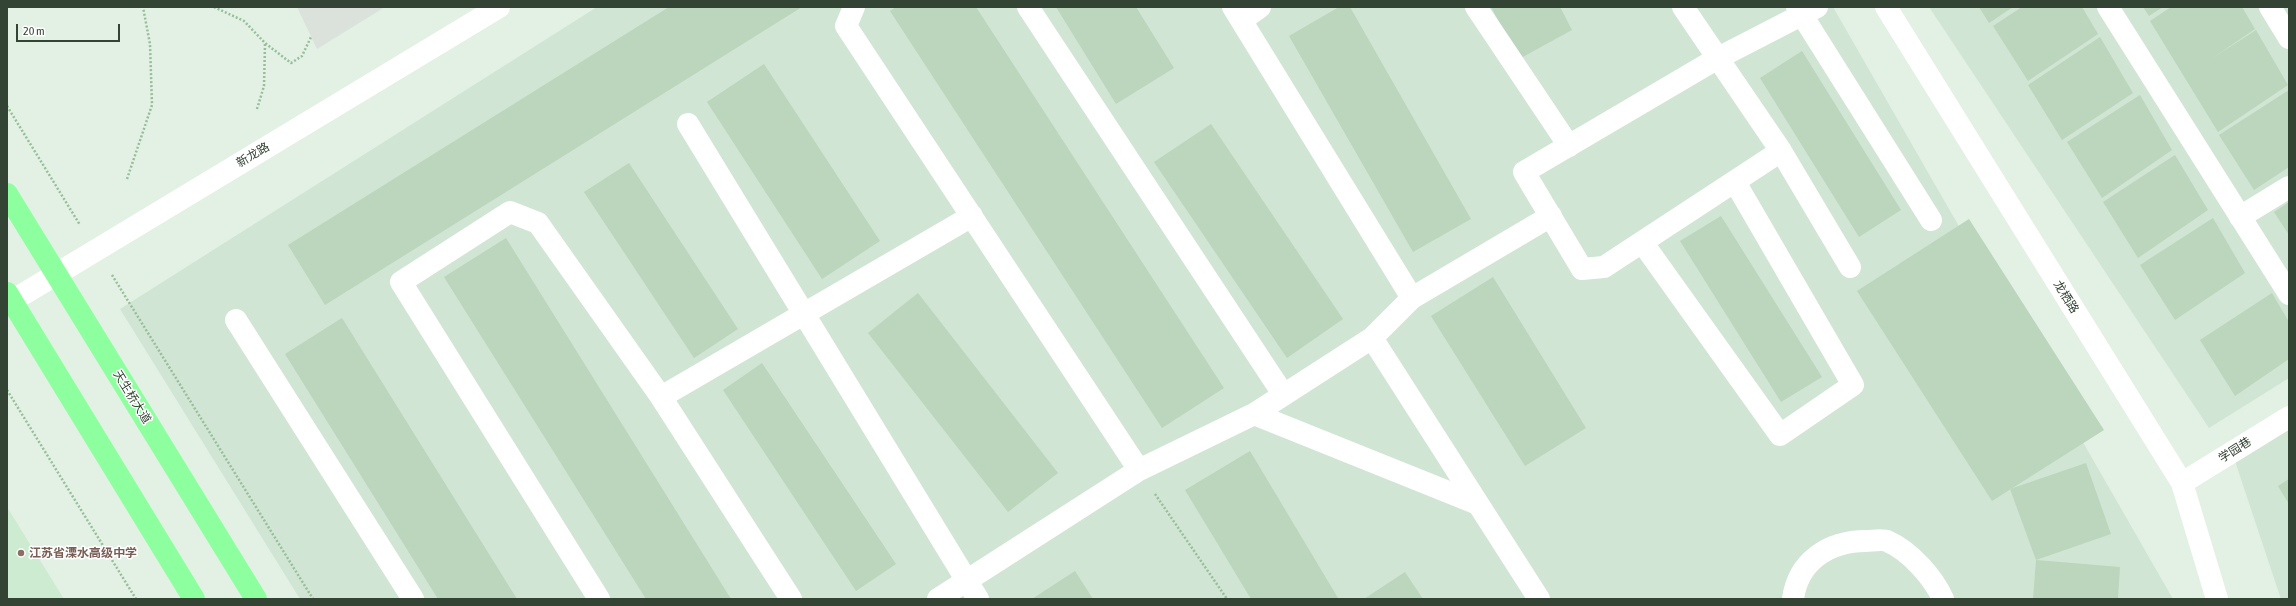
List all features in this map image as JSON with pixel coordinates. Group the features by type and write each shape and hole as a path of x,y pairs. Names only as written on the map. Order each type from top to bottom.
{"main road":[{"name":"天生桥大道","path":"7,194 256,599"},
{"path":"9,299 194,599"}],"street":[{"name":"新龙路","path":"9,299 56,274 499,7"},
{"path":"854,7 846,26 1139,470"},
{"path":"1028,7 1284,394"},
{"path":"1260,7 1238,13 1412,298"},
{"path":"1476,7 1569,146"},
{"path":"1683,7 1781,151 1850,267"},
{"name":"龙栖路","path":"1886,7 2182,483 2217,599"},
{"path":"2108,7 2289,294"},
{"path":"2270,7 2289,38"},
{"path":"1781,151 1604,267 1582,269 1524,172 1718,58 1805,10 1931,220"},
{"path":"688,124 978,599"},
{"path":"1642,242 1780,435 1853,385 1735,182"},
{"path":"2240,217 2289,187"},
{"path":"599,599 401,282 510,212 538,223 661,397 792,599"},
{"path":"661,397 972,216"},
{"path":"938,599 1139,470 1254,414 1372,338 1412,298 1551,216"},
{"path":"236,320 413,599"},
{"path":"1372,338 1539,599"},
{"path":"1254,414 1478,504"},
{"name":"学园巷","path":"2182,483 2289,417"},
{"path":"1793,599 1794,590 1803,569 1836,544 1851,541 1886,540 1906,553 1915,563 1927,571 1943,599"}],"path":[{"path":"128,179 152,105 150,44 143,7"},
{"path":"214,7 244,21 265,43 291,63 302,56 311,37"},
{"path":"257,109 264,86 265,43"},
{"path":"7,106 313,599"},
{"path":"7,390 136,599"},
{"path":"1139,470 1227,599"}],"shaded area":[{"path":"297,7 385,7 317,49"},
{"path":"597,7 1833,7 2173,599 300,599 120,309"},
{"path":"1929,7 2289,7 2289,378 2209,428"},
{"path":"2289,425 2289,599 2281,599 2235,461"},
{"name":"江苏省溧水高级中学","path":"7,507 64,599 7,599"}],"building":[{"path":"669,7 802,7 325,305 288,245"},
{"path":"896,7 976,7 1224,388 1162,428 890,11"},
{"path":"1056,7 1136,7 1174,68 1116,104"},
{"path":"1339,7 1350,7 1471,219 1413,252 1289,36"},
{"path":"1491,7 1560,7 1572,30 1519,59"},
{"path":"1979,7 2013,7 1989,23"},
{"path":"2022,7 2082,7 2098,34 2028,81 1993,26"},
{"path":"2143,7 2163,7 2149,16"},
{"path":"2171,7 2242,7 2255,29 2211,59 2256,30 2288,85 2218,132 2150,21"},
{"path":"2100,37 2133,93 2062,140 2028,85"},
{"path":"1802,51 1901,210 1859,237 1760,78"},
{"path":"764,64 880,241 822,279 707,102"},
{"path":"2289,90 2289,167 2254,190 2219,135"},
{"path":"2140,95 2172,150 2102,198 2067,142"},
{"path":"1211,124 1343,319 1287,358 1154,162"},
{"path":"2175,155 2208,210 2138,258 2103,202"},
{"path":"629,163 738,329 694,358 584,192"},
{"path":"2289,202 2289,235 2274,212"},
{"path":"1721,216 1822,377 1781,402 1680,241"},
{"path":"2213,218 2245,273 2175,320 2140,265"},
{"path":"1969,219 2104,430 1992,501 1857,291"},
{"path":"506,238 731,599 646,599 444,277"},
{"path":"1493,277 1586,428 1525,466 1431,316"},
{"path":"918,293 1058,473 1008,512 868,333"},
{"path":"2272,293 2289,322 2289,359 2235,396 2200,340"},
{"path":"342,318 517,599 438,599 285,354"},
{"path":"762,363 896,564 856,591 723,390"},
{"path":"1250,451 1338,598 1251,599 1185,490"},
{"path":"2086,463 2111,534 2036,560 2010,489"},
{"path":"2289,479 2289,504 2278,486"},
{"path":"2036,560 2120,567 2118,599 2033,599"},
{"path":"1075,571 1093,599 1032,599"},
{"path":"1405,572 1423,599 1364,599"}],"place":[{"name":"江苏省溧水高级中学","path":"21,553"}]}
